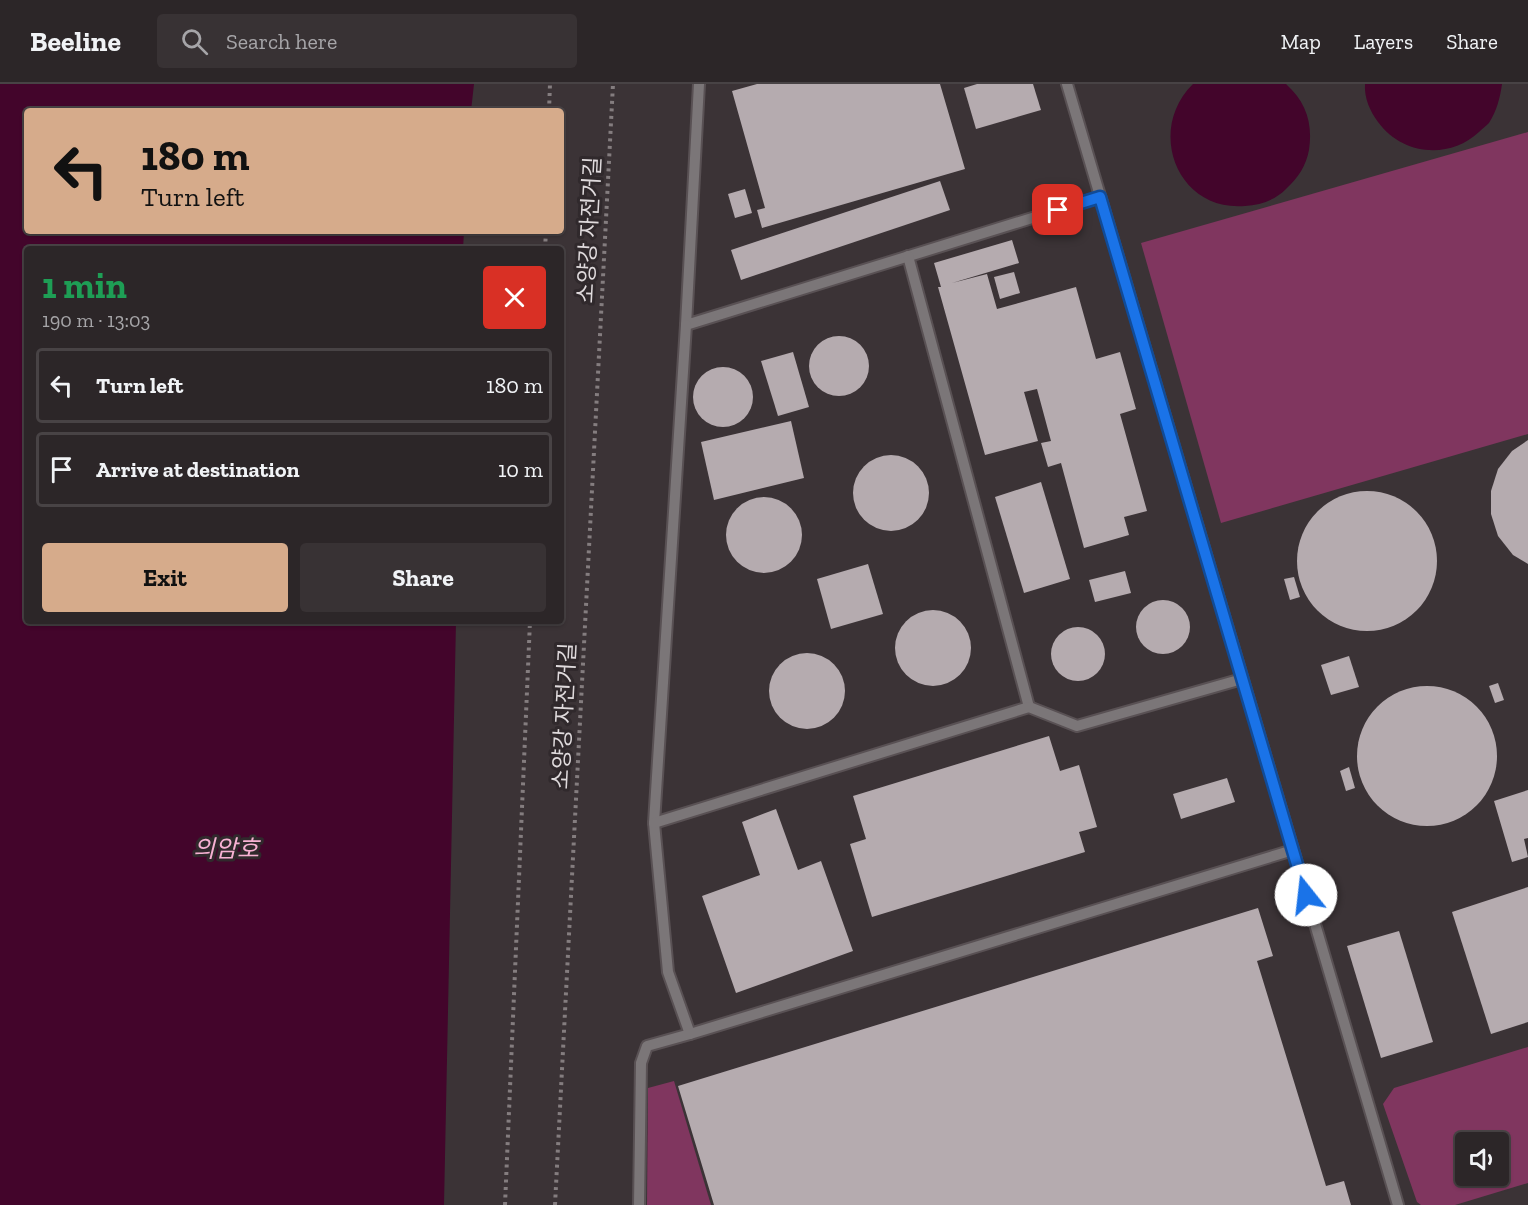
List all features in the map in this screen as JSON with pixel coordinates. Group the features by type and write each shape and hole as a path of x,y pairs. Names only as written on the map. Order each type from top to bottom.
{"lane":[{"path":"690,1034 668,972 654,823 699,84"},
{"path":"1067,84 1398,1205"},
{"path":"686,325 1100,197"},
{"path":"908,256 1029,707"},
{"path":"654,823 1029,707 1077,726 1242,679"},
{"path":"639,1205 641,1063 647,1046 1293,850"}],"path":[{"path":"549,108 550,84"},
{"name":"소양강 자전거길","path":"555,1205 613,84"},
{"path":"505,1205 530,624"}],"shaded area":[{"path":"1528,132 1528,434 1221,523 1141,243"},
{"path":"1528,1047 1528,1183 1455,1205 1421,1205 1417,1202 1383,1104 1394,1088"},
{"path":"674,1081 711,1205 647,1205 648,1088"}],"water":[{"name":"의암호","path":"0,84 474,84 471,108 24,108 24,234 464,234 463,246 24,246 24,624 456,624 444,1205 0,1205"},
{"path":"1193,84 1286,84 1299,98 1309,122 1309,150 1301,171 1282,193 1257,204 1245,206 1221,204 1202,196 1186,182 1176,164 1171,144 1172,123 1179,103"},
{"path":"1365,84 1502,84 1494,113 1489,123 1479,132 1454,147 1426,150 1413,147 1388,133 1370,109 1365,94"}],"building":[{"path":"757,84 940,84 965,169 762,228 757,210 765,208 732,91"},
{"path":"977,84 1033,84 1041,110 976,129 964,88"},
{"path":"940,181 950,210 741,280 731,250"},
{"path":"745,189 752,213 735,218 728,194"},
{"path":"1012,240 1019,263 952,283 987,274 997,309 1076,287 1096,359 1120,352 1136,409 1120,414 1147,511 1124,517 1129,535 1084,548 1061,463 1048,467 1041,443 1051,441 1037,389 1024,392 1038,441 985,455 938,287 941,287 934,263"},
{"path":"1014,272 1020,293 1000,299 994,277"},
{"path":"839,336 856,341 864,349 869,366 864,383 856,391 839,396 822,391 814,383 809,366 814,349 822,341"},
{"path":"793,352 809,407 778,416 761,361"},
{"path":"723,367 740,372 748,380 753,397 748,414 740,422 723,427 706,422 698,414 693,397 698,380 706,372"},
{"path":"791,421 804,478 714,500 701,442"},
{"path":"1528,440 1528,564 1513,555 1498,536 1491,514 1491,491 1498,469 1512,451"},
{"path":"891,455 906,458 918,466 926,478 929,493 926,508 918,520 906,528 891,531 876,528 864,520 856,508 853,493 856,478 864,466 876,458"},
{"path":"1041,482 1070,579 1024,593 995,497"},
{"path":"1367,491 1394,496 1417,511 1432,534 1437,561 1432,588 1417,611 1394,626 1367,631 1340,626 1317,611 1302,588 1297,561 1302,534 1317,511 1340,496"},
{"path":"764,497 779,500 791,508 799,520 802,535 799,550 791,562 779,570 764,573 749,570 737,562 729,550 726,535 729,520 737,508 749,500"},
{"path":"868,564 883,614 831,629 817,579"},
{"path":"1125,571 1131,593 1095,602 1089,580"},
{"path":"1294,577 1300,597 1290,600 1284,579"},
{"path":"1163,600 1173,602 1182,608 1188,617 1190,627 1188,637 1182,646 1173,652 1163,654 1153,652 1144,646 1138,637 1136,627 1138,617 1144,608 1153,602"},
{"path":"933,610 948,613 960,621 968,633 971,648 968,663 960,675 948,683 933,686 918,683 906,675 898,663 895,648 898,633 906,621 918,613"},
{"path":"1078,627 1088,629 1097,635 1103,644 1105,654 1103,664 1097,673 1088,679 1078,681 1068,679 1059,673 1053,664 1051,654 1053,644 1059,635 1068,629"},
{"path":"807,653 822,656 834,664 842,676 845,691 842,706 834,718 822,726 807,729 792,726 780,718 772,706 769,691 772,676 780,664 792,656"},
{"path":"1349,656 1359,687 1331,695 1321,665"},
{"path":"1498,683 1504,700 1495,703 1489,686"},
{"path":"1427,686 1454,691 1477,706 1492,729 1497,756 1492,783 1477,806 1454,821 1427,826 1400,821 1377,806 1362,783 1357,756 1362,729 1377,706 1400,691"},
{"path":"1049,736 1060,771 1079,765 1097,827 1079,832 1085,852 872,917 850,844 866,839 853,796"},
{"path":"1349,767 1355,788 1346,791 1340,771"},
{"path":"1227,778 1235,802 1181,819 1173,794"},
{"path":"1528,790 1528,838 1524,839 1528,857 1512,862 1494,801"},
{"path":"776,809 798,870 821,861 853,951 736,993 702,896 760,875 742,822"},
{"path":"1528,887 1528,1022 1491,1034 1452,912"},
{"path":"1258,908 1273,956 1257,961 1326,1186 1344,1181 1351,1205 714,1205 678,1086"},
{"path":"1399,931 1433,1042 1381,1058 1347,946"}],"route":[{"path":"1058,210 1100,197 1306,895"}]}
